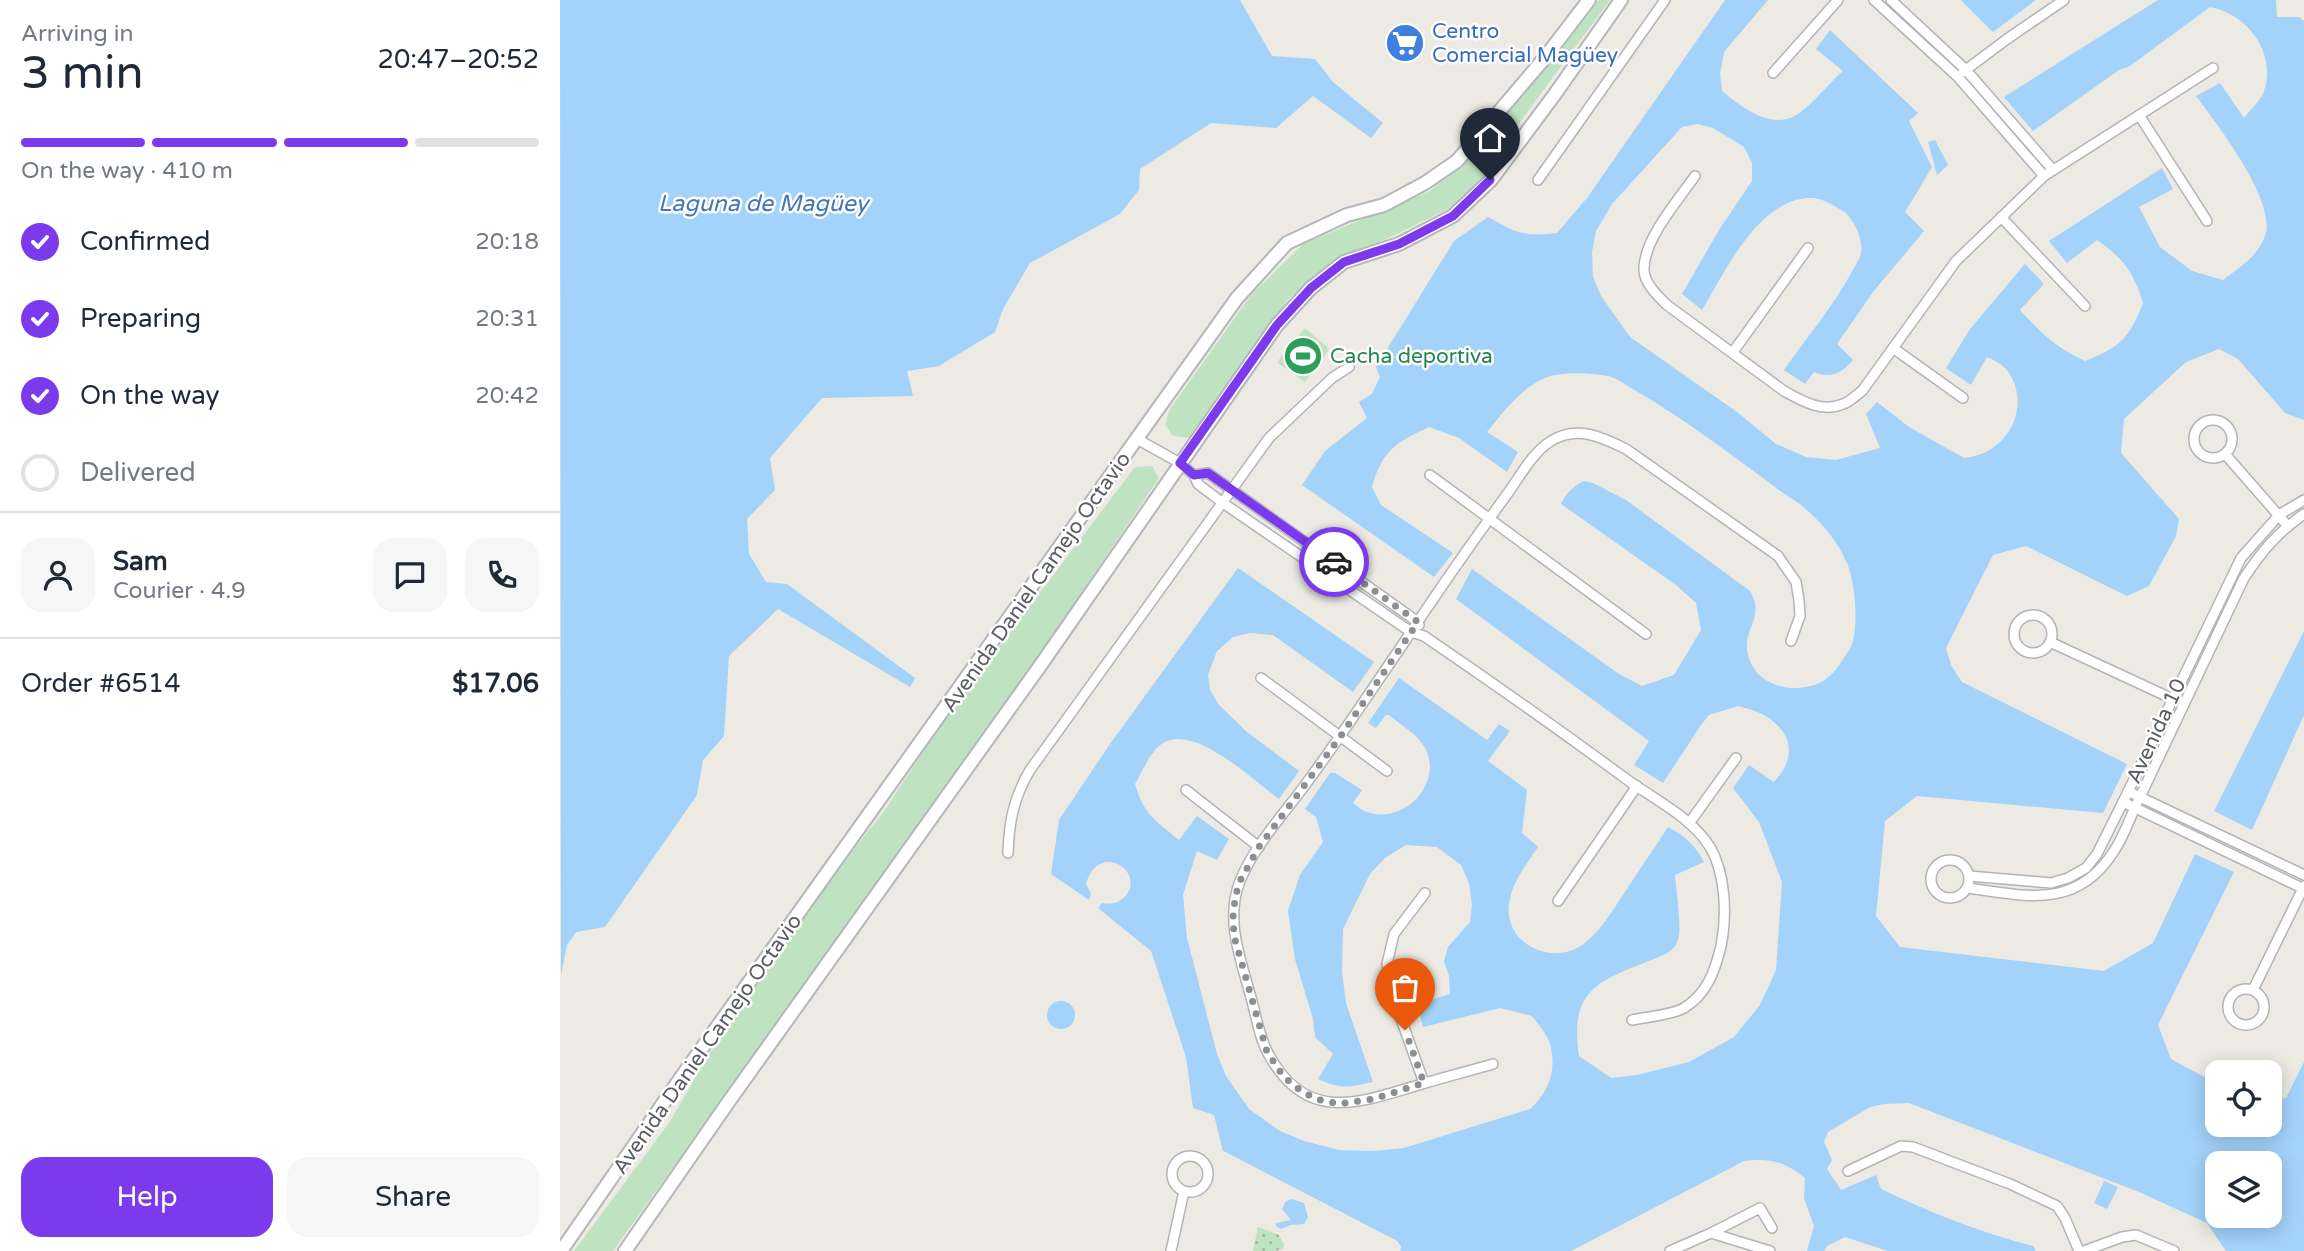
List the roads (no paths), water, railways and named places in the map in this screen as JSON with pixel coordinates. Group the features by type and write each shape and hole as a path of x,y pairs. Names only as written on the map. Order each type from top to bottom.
{"main road":[{"name":"Avenida Daniel Camejo Octavio","path":"561,1251 680,1079 1237,298 1287,243 1347,215 1384,205 1425,183 1457,161 1543,60 1589,0"},
{"path":"625,1251 1040,666 1277,325 1311,288 1344,262 1399,244 1453,216 1490,180 1621,0"}],"street":[{"path":"1538,180 1665,0"},
{"path":"1773,72 1838,0"},
{"path":"1874,0 1958,76 2044,176"},
{"path":"1891,0 1966,70 2053,170"},
{"path":"1958,76 2064,0"},
{"path":"1695,176 1648,248 1643,271 1652,289 1667,305 1784,391 1821,408 1844,404 1862,391 1956,261 2044,176 2213,68"},
{"path":"2139,115 2207,221"},
{"path":"2001,217 2085,306"},
{"path":"1733,352 1808,247"},
{"path":"1893,348 1963,398"},
{"path":"1008,853 1012,807 1030,770 1269,438 1332,378 1349,368"},
{"path":"2216,419 2229,426 2233,441 2225,454 2210,458 2197,451 2193,436 2201,423 2216,419"},
{"path":"1493,1064 1373,1099 1339,1104 1316,1099 1300,1090 1284,1077 1267,1052 1234,936 1233,913 1241,879 1259,847 1340,737 1525,468 1551,441 1566,434 1585,433 1603,437 1626,449 1778,555 1796,582 1799,600 1800,616 1791,641"},
{"path":"1137,439 1180,463 1194,475 1198,484 1223,503 1410,632 1424,636 1530,708 1690,822 1712,850 1721,874 1724,907 1722,941 1716,968 1702,993 1682,1009 1632,1020"},
{"path":"2225,454 2287,525"},
{"path":"1194,475 1208,473 1233,490 1418,622 1424,636"},
{"path":"1430,475 1646,634"},
{"name":"Avenida 10","path":"2304,500 2279,515 2241,558 2123,802 2304,888"},
{"name":"Avenida 10","path":"2304,514 2278,533 2244,578 2140,797 2304,875"},
{"path":"2027,616 2042,617 2051,628 2050,642 2039,652 2024,650 2015,639 2016,625 2027,616"},
{"path":"2050,642 2184,704"},
{"path":"1261,678 1387,771"},
{"path":"1690,822 1735,758"},
{"path":"1558,901 1637,786"},
{"path":"1186,790 1259,847"},
{"path":"1968,888 2002,893 2053,895 2079,887 2091,878 2114,851 2140,797 2128,791"},
{"path":"1969,876 2051,883 2068,878 2086,868 2097,854 2123,802"},
{"path":"2221,849 2226,838"},
{"path":"1952,860 1963,865 1969,876 1968,888 1959,897 1946,898 1936,891 1931,880 1932,873 1940,863 1952,860"},
{"path":"2253,990 2304,888"},
{"path":"1424,893 1394,934 1387,964 1396,1005 1424,1083"},
{"path":"2239,990 2253,990 2263,1000 2263,1014 2253,1024 2238,1024 2228,1014 2229,1000 2239,990"},
{"path":"1848,1171 1901,1146 1913,1147 2010,1184 2057,1206 2082,1251 2136,1235 2174,1251"},
{"path":"1185,1156 1197,1157 1206,1166 1208,1178 1196,1191 1184,1191 1172,1179 1172,1167 1185,1156"},
{"path":"1171,1251 1184,1191"},
{"path":"1670,1251 1760,1208 1772,1228"},
{"path":"1712,1233 1770,1251"}],"water":[{"name":"Laguna de Magüey","path":"560,0 1240,0 1272,56 1315,59 1333,82 1383,123 1371,138 1313,96 1276,128 1211,123 1140,169 1139,190 1120,214 1030,263 1003,309 995,332 939,366 907,371 913,396 822,398 770,458 775,490 747,519 749,554 766,582 787,584 915,678 910,687 778,609 729,656 724,736 703,760 697,795 605,927 576,932 567,945 561,975"},
{"path":"1725,0 1768,0 1724,52 1720,74 1722,91 1746,109 1764,118 1784,120 1793,117 1843,71 1816,49 1830,30 1918,113 1909,121 1932,167 1905,212 1924,231 1873,292 1837,344 1853,360 1849,365 1831,375 1814,372 1805,384 1784,370 1838,294 1861,254 1860,237 1851,219 1827,202 1809,198 1791,202 1774,211 1745,240 1702,310 1682,294 1719,230 1752,181 1752,163 1744,147 1713,128 1698,124 1682,127 1612,204 1596,231 1592,252 1593,277 1601,296 1630,337 1737,412 1776,444 1806,457 1836,460 1880,448 1866,414 1877,402 1909,427 1964,458 1979,455 1992,449 2011,428 2018,401 2015,387 2005,368 1987,357 1971,385 1946,368 1970,329 2025,264 2044,284 2020,310 2050,339 2085,361 2107,351 2122,340 2133,325 2143,303 2127,267 2097,240 2067,263 2049,241 2162,168 2173,189 2139,207 2160,247 2192,271 2223,280 2254,254 2266,233 2266,218 2253,182 2196,96 2220,83 2244,118 2264,91 2266,62 2256,37 2247,26 2223,11 2210,7 2130,66 2119,70 2033,131 2004,97 2158,0 2276,0 2277,17 2299,17 2304,21 2304,420 2285,413 2238,359 2219,349 2186,362 2124,419 2121,453 2179,519 2176,536 2149,586 2127,596 2026,546 1993,555 1946,648 1951,665 1962,682 2127,764 2103,813 1917,796 1885,821 1876,916 1900,947 2104,971 2153,943 2195,854 2234,872 2158,1025 2171,1059 2205,1077 2205,1137 2282,1137 2282,1099 2286,1098 2304,1062 2304,1251 2226,1251 2210,1228 2282,1228 2282,1151 2205,1151 2205,1222 2139,1192 1909,1103 1870,1107 1828,1132 1824,1142 1832,1160 1827,1169 1841,1190 1876,1175 1881,1189 1956,1221 2033,1246 2036,1251 1888,1251 1845,1237 1827,1246 1824,1251 1807,1251 1814,1226 1804,1198 1805,1178 1783,1164 1762,1160 1744,1161 1571,1251 1400,1251 1401,1247 1397,1241 1223,1151 1214,1115 1193,1108 1186,1057 1151,951 1098,908 1102,903 1116,903 1127,894 1131,885 1125,869 1109,862 1100,864 1092,871 1086,884 1091,894 1089,900 1051,874 1059,820 1110,744 1238,568 1374,662 1353,692 1273,635 1250,633 1233,637 1217,651 1208,675 1210,690 1219,705 1247,732 1299,771 1279,799 1207,747 1176,739 1163,743 1155,751 1135,784 1147,810 1179,840 1197,816 1229,839 1217,860 1197,851 1183,895 1187,938 1217,1054 1226,1076 1249,1109 1280,1131 1304,1141 1339,1150 1374,1151 1404,1148 1530,1109 1550,1080 1550,1044 1532,1016 1500,1008 1423,1027 1417,1004 1450,994 1449,976 1444,961 1448,947 1470,922 1472,906 1469,883 1461,865 1437,847 1406,845 1385,858 1370,874 1343,929 1342,972 1346,1003 1373,1082 1345,1086 1318,1079 1333,1054 1315,1037 1313,1019 1295,959 1288,911 1300,875 1323,842 1316,817 1305,809 1330,773 1335,773 1362,790 1353,803 1367,812 1381,814 1407,807 1425,787 1429,775 1429,761 1422,743 1389,715 1386,715 1376,728 1368,723 1399,678 1487,740 1499,724 1510,731 1488,761 1527,790 1522,833 1538,847 1513,888 1509,917 1513,929 1530,946 1554,953 1567,952 1587,942 1606,921 1668,827 1689,842 1704,862 1675,875 1679,927 1678,940 1672,950 1603,981 1584,1001 1577,1033 1579,1056 1611,1078 1637,1075 1689,1062 1734,1037 1760,1005 1776,970 1782,882 1759,822 1733,788 1749,765 1774,782 1781,774 1789,749 1788,741 1778,726 1763,714 1738,706 1709,715 1663,783 1634,765 1649,741 1456,599 1472,569 1619,674 1642,686 1674,675 1701,630 1696,603 1676,585 1561,504 1567,494 1583,481 1593,483 1626,500 1750,591 1755,602 1755,612 1747,647 1755,670 1766,680 1782,687 1808,687 1822,682 1833,673 1849,650 1855,632 1854,590 1850,571 1835,542 1820,523 1801,505 1672,413 1615,378 1589,374 1561,374 1544,378 1525,390 1501,415 1487,432 1518,452 1507,472 1459,438 1429,427 1400,443 1386,456 1372,487 1381,505 1453,553 1434,577 1302,485 1325,451 1367,418 1359,402 1372,394 1380,377 1376,367 1454,241 1488,217 1521,232 1557,233 1587,198"},
{"path":"1961,0 2036,0 1993,32"},
{"path":"1935,140 1948,165 1937,175 1928,142"},
{"path":"2304,631 2304,715 2252,830 2214,811"},
{"path":"1061,1001 1071,1005 1075,1015 1071,1025 1061,1029 1051,1025 1047,1015 1051,1005"},
{"path":"2104,1181 2118,1187 2107,1209 2094,1203"},
{"path":"1292,1199 1304,1203 1308,1217 1304,1224 1281,1229 1276,1223 1291,1220 1282,1209 1286,1201"}],"place":[{"name":"Centro Comercial Magüey","path":"1405,43"},
{"name":"Cacha deportiva","path":"1303,356"}]}
